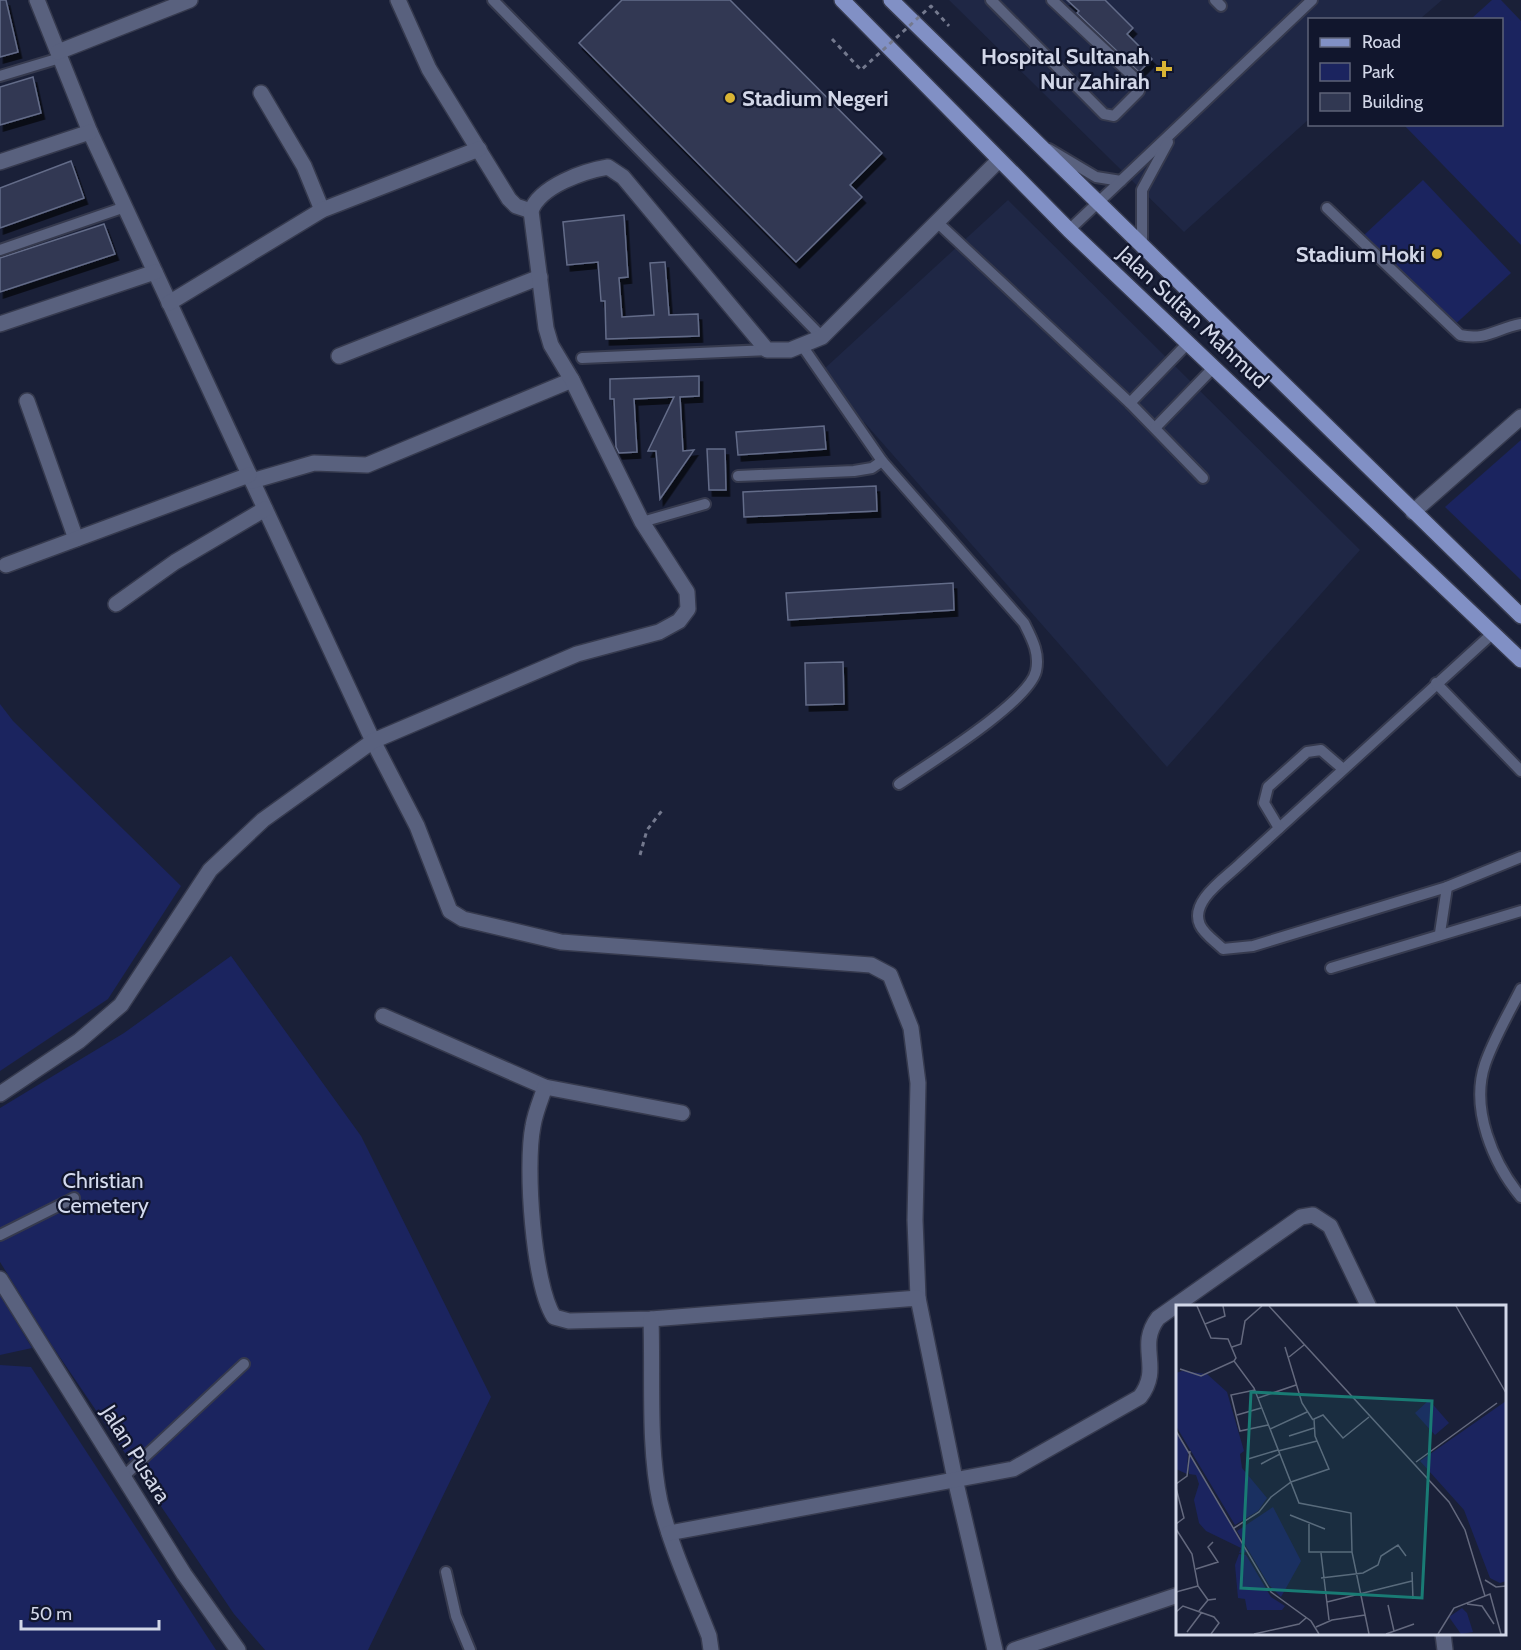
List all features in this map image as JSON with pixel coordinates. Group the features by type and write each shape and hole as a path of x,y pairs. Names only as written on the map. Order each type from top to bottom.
{"main road":[{"name":"Jalan Sultan Mahmud","path":"842,0 1069,230 1521,660"},
{"name":"Jalan Sultan Mahmud","path":"891,0 1142,248 1521,616"}],"street":[{"path":"37,0 90,132 373,741 417,826 450,911 463,919 561,942 871,965 890,975 911,1028 918,1083 915,1220 918,1298 995,1650"},
{"path":"59,55 190,0"},
{"path":"398,0 429,69 509,199 516,206 531,211"},
{"path":"261,93 304,166 322,210"},
{"path":"0,162 90,132"},
{"path":"170,303 322,210 479,149"},
{"path":"0,1094 79,1041 121,1005 210,870 263,820 373,741 577,654 660,632 679,621 688,609 687,591 642,522 549,336 531,211 535,201 582,171 608,166 623,177 767,350 790,350 803,347 822,337 999,160"},
{"path":"0,324 155,272"},
{"path":"339,356 540,277"},
{"path":"6,565 250,478 314,463 368,465 572,380"},
{"path":"27,400 76,539"},
{"path":"1413,512 1521,417"},
{"path":"116,604 175,562 265,509"},
{"path":"382,1016 545,1087 682,1113"},
{"path":"545,1087 533,1126 529,1169 536,1241 546,1304 554,1317 569,1321 651,1319 918,1298"},
{"path":"1176,1305 1301,1217 1313,1215 1330,1226 1368,1305"},
{"name":"Jalan Pusara","path":"0,1279 184,1574 238,1650"},
{"path":"669,1533 1013,1469 1140,1397 1149,1385 1151,1370 1147,1342 1149,1330 1158,1318 1176,1305"},
{"path":"651,1319 660,1501 669,1533 709,1636 711,1650"},
{"path":"1014,1650 1176,1596"},
{"path":"1443,1635 1445,1650"}],"lane":[{"path":"493,0 822,337"},
{"path":"991,0 1104,114 1114,116 1139,91 1140,83 1052,0"},
{"path":"1069,230 1312,0"},
{"path":"0,76 59,55"},
{"path":"1142,248 1142,190 1172,133"},
{"path":"1031,138 1096,177 1121,181"},
{"path":"0,250 125,207"},
{"path":"1327,208 1461,335 1474,338 1486,337 1521,324"},
{"path":"937,222 1130,403 1203,478"},
{"path":"1130,403 1188,343"},
{"path":"803,347 882,460 1024,623 1035,645 1038,660 1030,684 995,717 899,784"},
{"path":"582,358 767,350"},
{"path":"1155,428 1214,368"},
{"path":"738,476 854,471 872,468 882,460"},
{"path":"642,522 705,504"},
{"path":"1493,633 1436,683 1203,900 1197,914 1201,927 1223,949 1253,946 1447,887 1521,857"},
{"path":"1436,683 1521,771"},
{"path":"1279,828 1264,803 1268,787 1307,752 1321,750 1343,769"},
{"path":"1440,933 1447,887"},
{"path":"1331,968 1440,933 1521,911"},
{"path":"1521,989 1485,1065 1479,1098 1495,1155 1510,1184 1521,1197"},
{"path":"0,1235 74,1198"},
{"path":"123,1477 243,1364"},
{"path":"446,1572 456,1616 470,1650"}],"path":[{"path":"832,39 861,70 930,6 949,26"},
{"path":"640,855 647,830 664,808"}],"shaded area":[{"name":"Hospital Sultanah Nur Zahirah","path":"949,0 1442,0 1421,18 1308,18 1308,120 1184,232"},
{"path":"1008,200 1360,550 1167,767 864,422 860,425 823,370"}],"green space":[{"path":"1492,0 1501,0 1521,21 1521,245 1405,126 1503,126 1503,18 1472,18"},
{"name":"Stadium Hoki","path":"1423,180 1511,273 1450,329 1363,236"},
{"path":"1521,440 1521,580 1445,507"},
{"path":"0,704 13,721 181,886 108,999 0,1071"},
{"name":"Christian Cemetery","path":"231,956 361,1136 491,1397 368,1650 265,1650 234,1614 51,1344 0,1262 0,1108 124,1033"},
{"path":"0,1295 32,1348 0,1355"},
{"path":"0,1365 31,1367 216,1650 0,1650"}],"building":[{"path":"0,0 6,0 18,52 0,57"},
{"name":"Stadium Negeri","path":"622,0 730,0 882,153 850,185 862,197 796,262 579,43"},
{"path":"1067,0 1105,0 1133,28 1127,34 1152,59 1139,72 1077,13 1079,11"},
{"path":"33,77 41,113 0,125 0,87"},
{"path":"71,161 84,198 0,228 0,188"},
{"path":"624,215 628,277 619,278 622,317 654,315 650,263 665,262 669,315 698,314 699,336 606,339 605,301 601,301 598,262 567,265 563,222"},
{"path":"104,224 115,254 0,292 0,258"},
{"path":"699,376 699,396 680,397 683,451 694,450 660,499 656,451 648,451 674,397 634,399 637,452 619,453 616,447 614,399 610,399 610,379"},
{"path":"824,426 826,449 738,455 736,432"},
{"path":"707,449 725,449 726,490 709,490"},
{"path":"876,486 877,511 744,517 743,492"},
{"path":"953,583 954,610 788,620 786,593"},
{"path":"843,662 844,704 806,705 805,663"}],"place":[{"name":"Hospital Sultanah Nur Zahirah","path":"1164,69"},
{"name":"Stadium Negeri","path":"730,98"},
{"name":"Stadium Hoki","path":"1437,254"}]}
